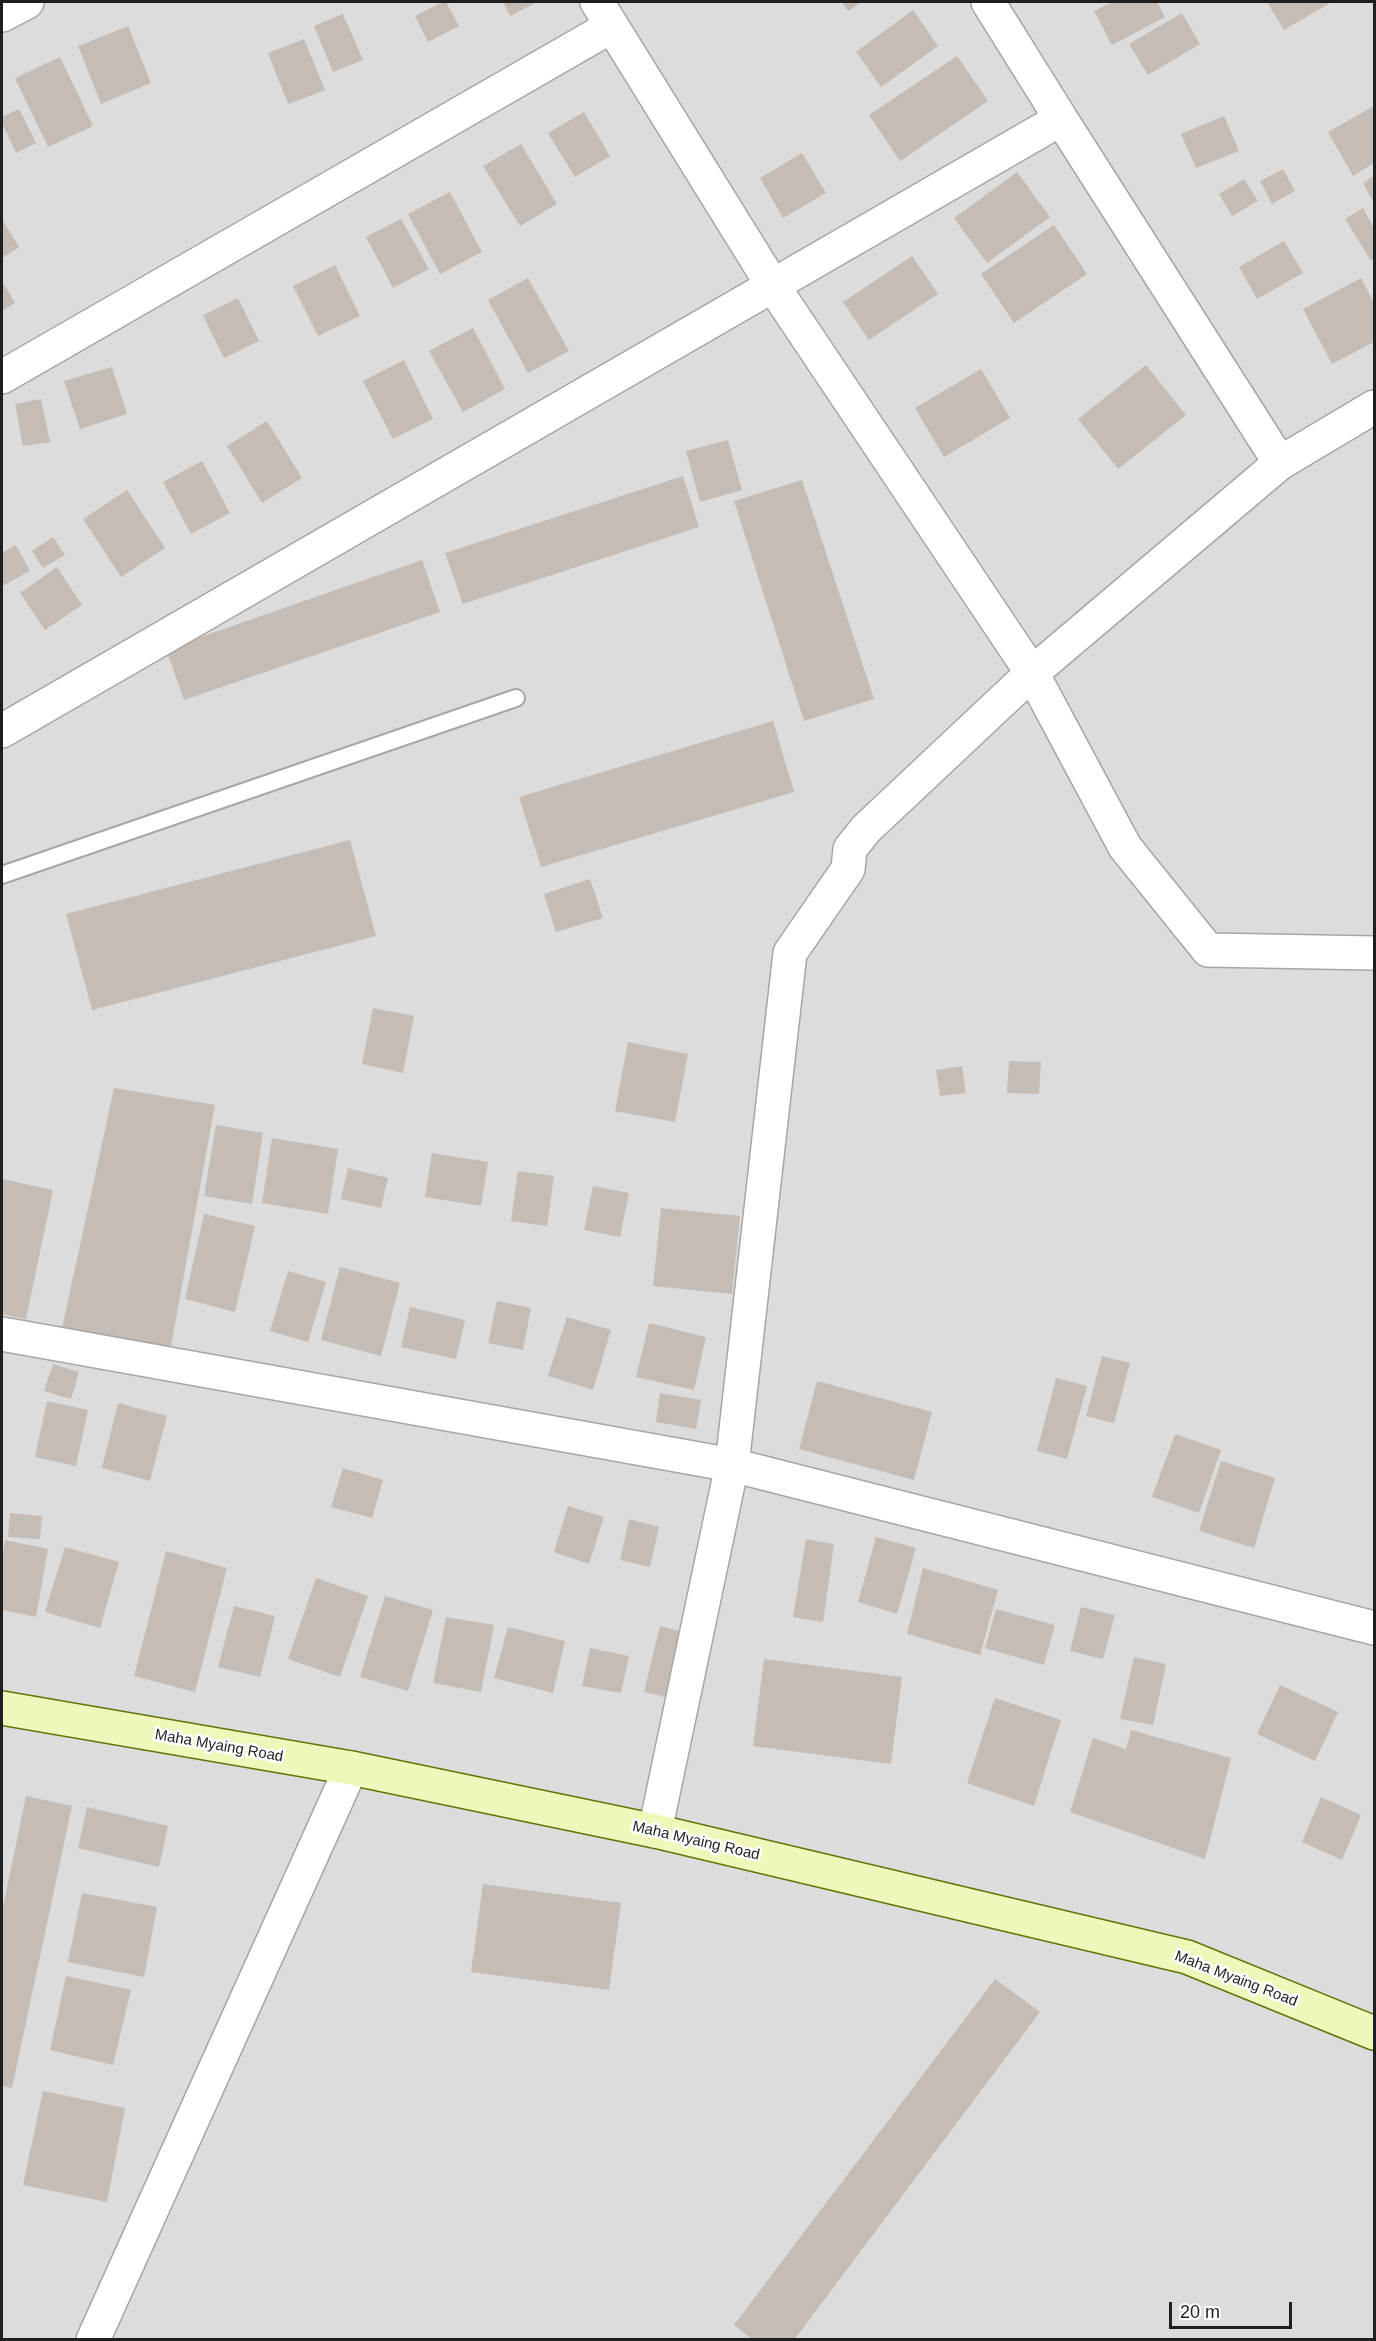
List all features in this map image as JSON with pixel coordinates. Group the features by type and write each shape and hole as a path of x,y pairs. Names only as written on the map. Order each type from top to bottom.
{"street":[{"path":"2,15 27,2"},
{"path":"988,2 1280,463"},
{"path":"2,377 604,14 773,286 1032,673 1125,847 1208,950 1374,953"},
{"path":"2,731 1061,119"},
{"path":"655,1831 732,1465 790,953 848,869 850,849 866,829 1032,673 1280,463 1374,407"},
{"path":"2,1334 732,1465 1374,1628"},
{"name":"Maha Myaing Road","path":"2,1708 351,1768 655,1831 1187,1957 1374,2033"},
{"path":"93,2340 351,1768"}],"lane":[{"path":"2,875 516,698"}],"shaded area":[{"path":"2,2 1374,2 1374,2339 2,2339"}],"building":[{"path":"446,2 459,26 428,42 415,16"},
{"path":"503,2 537,2 510,16"},
{"path":"842,2 862,2 848,11"},
{"path":"1112,2 1157,2 1165,17 1112,45 1094,11"},
{"path":"1267,2 1332,2 1284,30"},
{"path":"913,10 938,46 881,87 856,52"},
{"path":"1182,13 1200,44 1148,75 1129,44"},
{"path":"343,14 363,60 333,72 314,26"},
{"path":"128,26 151,83 101,104 78,46"},
{"path":"304,39 325,90 288,104 268,53"},
{"path":"957,56 988,101 900,161 869,115"},
{"path":"60,57 93,126 48,147 15,78"},
{"path":"1374,106 1374,163 1353,176 1328,132"},
{"path":"19,109 36,143 16,153 2,123 2,117"},
{"path":"584,112 610,156 575,177 548,133"},
{"path":"1224,116 1239,151 1196,168 1181,134"},
{"path":"521,144 557,204 520,226 483,166"},
{"path":"802,153 826,193 783,218 760,178"},
{"path":"1283,169 1295,191 1272,204 1260,181"},
{"path":"1017,172 1050,217 987,263 954,218"},
{"path":"1374,176 1374,203 1363,183"},
{"path":"1244,179 1258,201 1232,216 1219,194"},
{"path":"450,192 482,252 440,274 408,214"},
{"path":"1363,208 1374,228 1374,258 1371,261 1345,219"},
{"path":"2,219 19,247 2,258"},
{"path":"401,219 429,269 393,288 366,237"},
{"path":"1054,225 1087,274 1014,323 981,274"},
{"path":"1284,241 1303,273 1257,299 1239,267"},
{"path":"912,256 938,294 869,340 843,302"},
{"path":"335,265 360,316 318,336 293,286"},
{"path":"528,278 569,351 528,373 488,300"},
{"path":"1361,278 1374,303 1374,342 1332,364 1303,309"},
{"path":"2,281 15,303 2,311"},
{"path":"238,298 259,341 224,358 203,315"},
{"path":"473,328 505,389 463,412 429,351"},
{"path":"404,360 433,419 393,439 363,381"},
{"path":"1146,365 1186,415 1118,469 1078,419"},
{"path":"112,367 127,414 80,429 64,381"},
{"path":"981,369 1010,418 944,457 915,408"},
{"path":"41,399 50,442 23,446 15,404"},
{"path":"267,421 302,478 262,503 227,446"},
{"path":"728,440 742,490 700,502 686,451"},
{"path":"202,461 230,513 191,534 163,482"},
{"path":"683,476 699,527 463,604 445,553"},
{"path":"802,480 874,699 804,721 734,501"},
{"path":"127,490 165,548 121,577 83,519"},
{"path":"53,537 65,555 43,568 32,551"},
{"path":"16,545 30,571 4,585 2,553"},
{"path":"422,560 440,612 184,700 166,649"},
{"path":"57,567 82,605 45,630 20,593"},
{"path":"773,721 794,792 541,867 519,797"},
{"path":"350,840 376,936 92,1010 66,914"},
{"path":"590,879 603,918 556,932 544,894"},
{"path":"373,1008 414,1016 403,1073 362,1064"},
{"path":"628,1042 688,1054 675,1122 615,1111"},
{"path":"1009,1061 1041,1062 1039,1094 1007,1093"},
{"path":"962,1066 966,1093 940,1096 936,1070"},
{"path":"114,1088 215,1105 171,1346 61,1333"},
{"path":"216,1125 263,1133 252,1204 204,1196"},
{"path":"272,1138 338,1149 328,1214 262,1203"},
{"path":"432,1153 488,1162 481,1206 425,1197"},
{"path":"348,1168 388,1178 381,1208 341,1199"},
{"path":"518,1171 554,1176 547,1226 511,1221"},
{"path":"2,1179 53,1190 26,1319 2,1314"},
{"path":"593,1186 629,1193 620,1237 584,1230"},
{"path":"661,1208 740,1216 732,1294 653,1286"},
{"path":"204,1214 255,1226 235,1312 185,1299"},
{"path":"340,1267 400,1283 381,1356 321,1340"},
{"path":"288,1271 326,1282 308,1342 270,1331"},
{"path":"497,1301 531,1308 523,1350 488,1343"},
{"path":"410,1307 465,1320 456,1359 401,1347"},
{"path":"567,1317 611,1330 593,1390 548,1376"},
{"path":"649,1323 706,1337 694,1390 636,1377"},
{"path":"1102,1356 1130,1363 1114,1423 1086,1416"},
{"path":"53,1364 79,1372 71,1399 44,1391"},
{"path":"1056,1378 1087,1386 1067,1459 1037,1451"},
{"path":"817,1381 932,1412 914,1480 799,1449"},
{"path":"660,1393 701,1400 696,1429 656,1422"},
{"path":"47,1401 88,1410 76,1466 35,1457"},
{"path":"118,1403 167,1416 150,1481 102,1468"},
{"path":"1175,1434 1221,1450 1199,1513 1152,1497"},
{"path":"1221,1461 1275,1478 1254,1548 1199,1531"},
{"path":"343,1468 383,1480 372,1518 331,1507"},
{"path":"568,1506 604,1517 589,1564 554,1552"},
{"path":"10,1513 42,1516 40,1539 8,1537"},
{"path":"629,1519 659,1527 650,1567 620,1560"},
{"path":"876,1537 916,1548 897,1614 858,1602"},
{"path":"806,1539 834,1544 823,1622 793,1617"},
{"path":"5,1540 48,1549 36,1617 2,1610 2,1560"},
{"path":"65,1547 119,1562 100,1628 45,1612"},
{"path":"166,1551 227,1568 195,1692 134,1676"},
{"path":"923,1568 998,1590 980,1655 907,1634"},
{"path":"316,1578 368,1596 340,1677 288,1659"},
{"path":"385,1596 433,1610 408,1691 360,1677"},
{"path":"234,1606 275,1616 260,1677 218,1667"},
{"path":"1081,1607 1115,1615 1103,1659 1070,1651"},
{"path":"996,1609 1055,1625 1044,1665 985,1648"},
{"path":"446,1617 494,1625 481,1692 433,1683"},
{"path":"660,1626 691,1634 675,1699 644,1692"},
{"path":"508,1627 565,1641 553,1693 494,1678"},
{"path":"590,1648 629,1656 621,1693 582,1686"},
{"path":"1134,1657 1166,1664 1153,1725 1120,1719"},
{"path":"764,1659 902,1677 891,1764 753,1746"},
{"path":"1280,1685 1338,1712 1315,1761 1257,1734"},
{"path":"995,1698 1061,1720 1034,1806 967,1783"},
{"path":"1131,1730 1231,1758 1205,1859 1070,1812 1093,1738 1126,1749"},
{"path":"26,1796 72,1806 12,2088 2,2086 2,1912"},
{"path":"1321,1797 1361,1815 1342,1860 1302,1842"},
{"path":"87,1807 168,1826 159,1867 78,1848"},
{"path":"483,1884 621,1903 609,1990 471,1972"},
{"path":"82,1893 157,1907 144,1977 68,1962"},
{"path":"66,1976 131,1990 113,2065 50,2050"},
{"path":"995,1979 1040,2012 794,2340 753,2340 734,2325"},
{"path":"43,2091 125,2108 107,2202 23,2185"}]}
